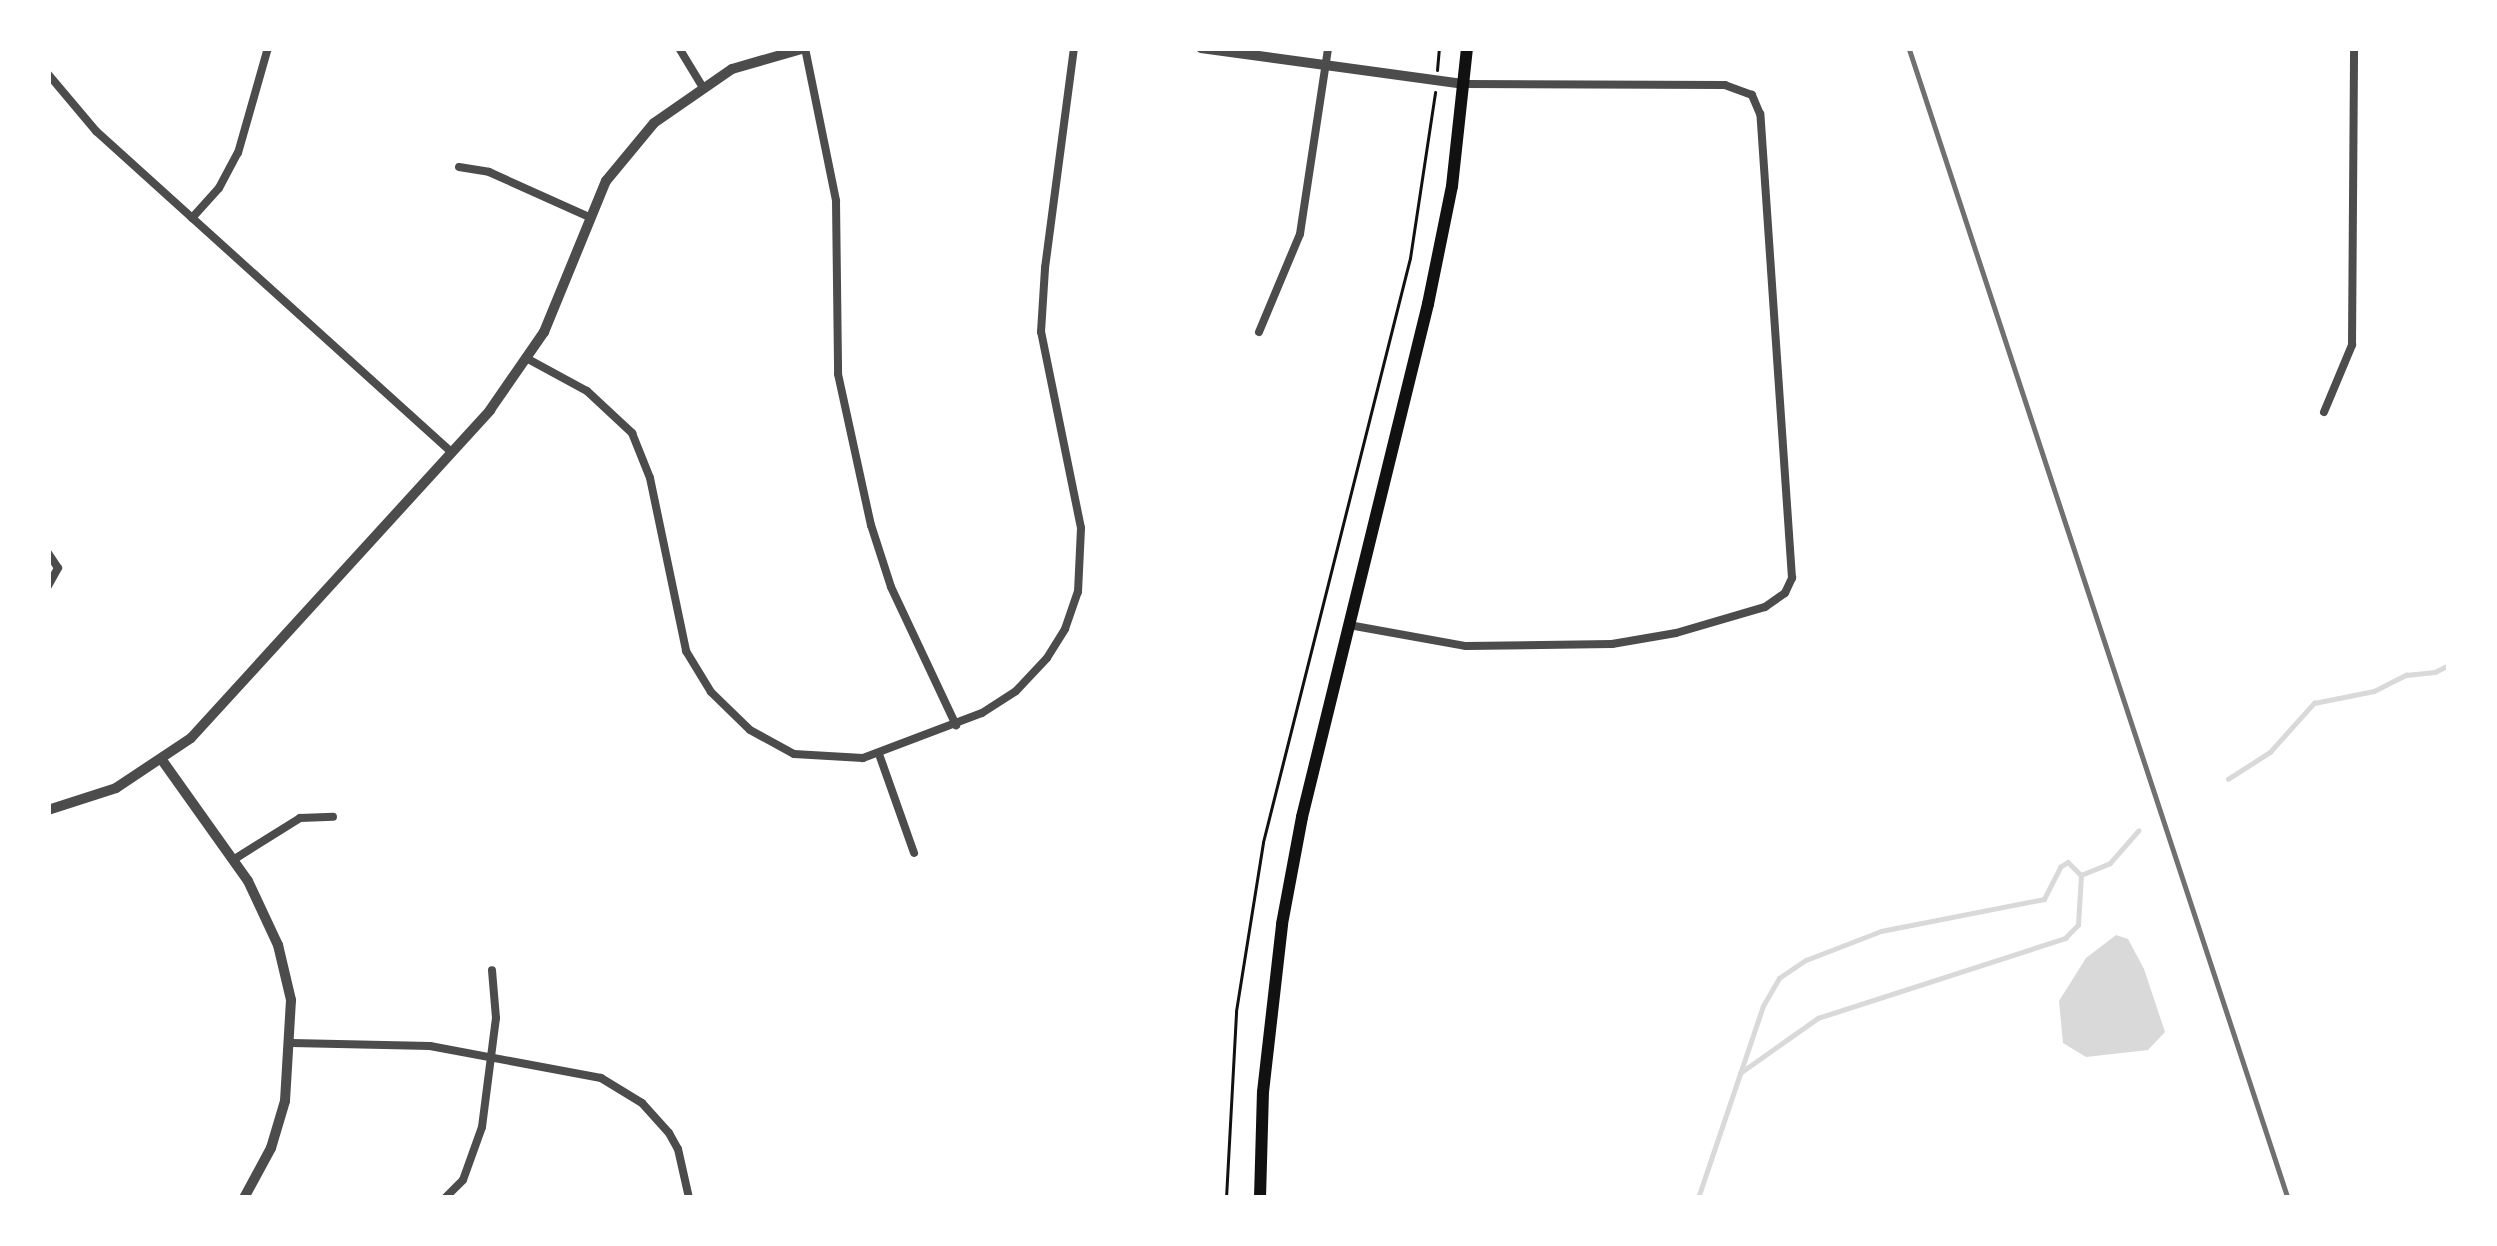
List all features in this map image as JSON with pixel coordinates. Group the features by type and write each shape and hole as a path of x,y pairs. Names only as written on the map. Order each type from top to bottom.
{"main road":[{"path":"1260,1198 1263,1092 1282,924 1302,818 1428,304 1467,48"}],"street":[{"path":"192,218 219,188 238,153 268,48"},
{"path":"679,48 702,86"},
{"path":"48,810 116,788 191,738 490,410 528,358 587,215 635,143 702,86 757,59 805,48 836,201 838,374 871,525 891,587 956,725"},
{"path":"528,358 587,392 632,433 650,478 686,651 726,709 750,730 794,754 837,760 879,754 982,713 1031,677 1065,629 1078,592 1082,558 1077,501 1042,332 1045,268 1074,48"},
{"path":"1201,48 1465,84 1725,85 1752,95 1762,130 1792,578 1785,592 1765,607 1714,624 1612,644 1466,646 1349,625"},
{"path":"1259,332 1300,234 1328,48"},
{"path":"2324,412 2352,345 2354,48"},
{"path":"48,74 85,120 450,451"},
{"path":"459,167 489,172 587,215"},
{"path":"48,553 58,573 48,586"},
{"path":"879,754 914,854"},
{"path":"162,760 232,860 278,945 291,1000 285,1101 271,1148 244,1198"},
{"path":"232,860 300,818 333,818"},
{"path":"445,1198 464,1180 482,1126 496,1018 492,970"},
{"path":"292,1043 430,1046 601,1078 642,1102 678,1149 689,1198"}],"path":[{"path":"1226,1198 1236,1011 1262,842 1406,277 1439,48"}],"shaded area":[{"path":"2116,935 2128,939 2144,969 2165,1032 2148,1050 2086,1057 2063,1043 2059,1001 2086,958"}],"waterway":[{"path":"2228,779 2270,752 2314,703 2374,691 2406,675 2435,672 2449,665"},
{"path":"1698,1198 1763,1006 1779,978 1806,960 1881,931 2044,899 2060,867 2068,862 2081,875 2110,863 2138,831"},
{"path":"1740,1073 1818,1018 2065,938 2078,925 2081,875"}],"railway":[{"path":"1909,48 2288,1198"}]}
